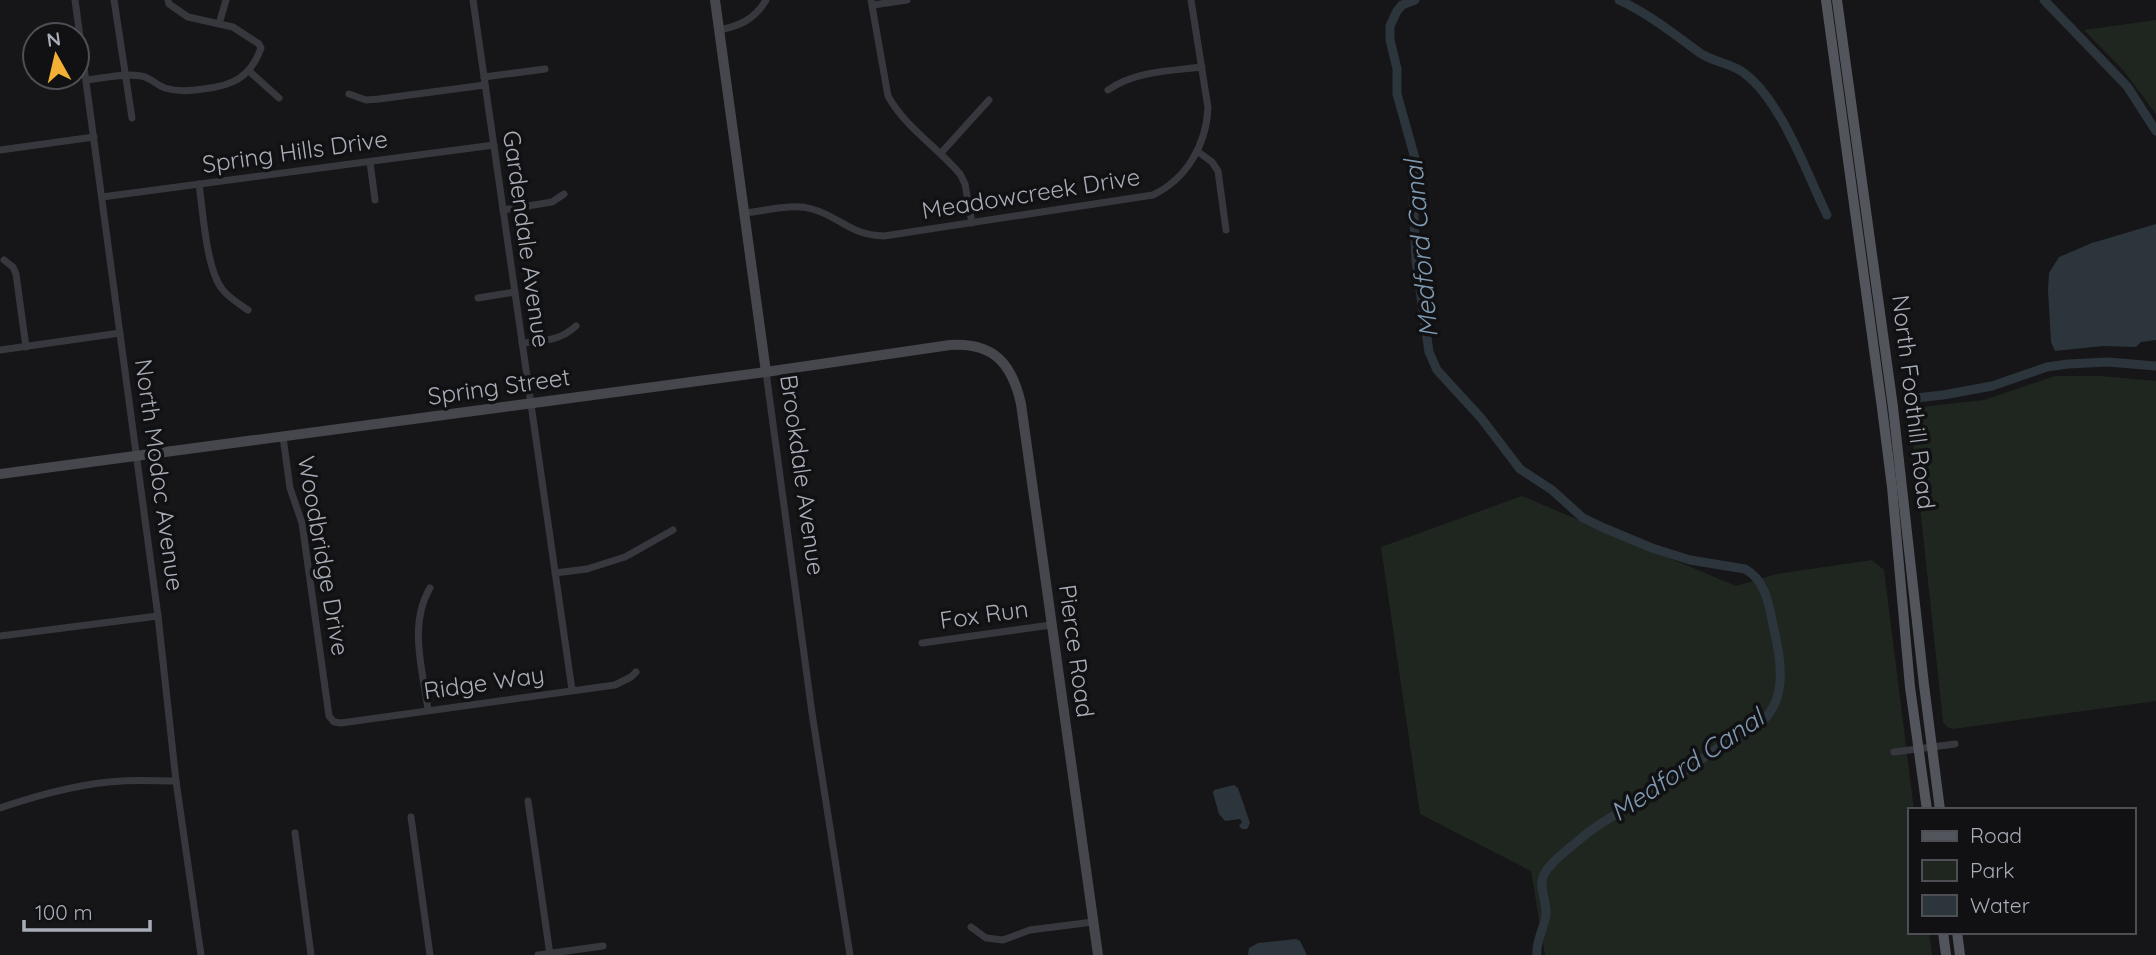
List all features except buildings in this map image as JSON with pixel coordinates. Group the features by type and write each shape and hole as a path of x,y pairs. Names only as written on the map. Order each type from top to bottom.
{"main road":[{"name":"North Foothill Road","path":"1826,0 1882,408 1927,808"},
{"name":"North Foothill Road","path":"1838,0 1893,407 1940,808"},
{"path":"1943,934 1946,955"},
{"path":"1957,934 1960,955"}],"street":[{"name":"North Modoc Avenue","path":"75,0 78,21"},
{"path":"114,0 132,118"},
{"path":"91,79 126,75 144,76 163,87 182,92 228,86 249,71 261,48 259,44 233,27 188,17 169,4 168,0"},
{"path":"219,24 226,0"},
{"name":"Gardendale Avenue","path":"473,0 572,690"},
{"name":"Brookdale Avenue","path":"715,0 849,955"},
{"path":"719,30 744,23 754,16 766,0"},
{"path":"907,0 872,2 888,96 906,121 960,174 965,184 972,223"},
{"name":"Meadowcreek Drive","path":"745,213 805,208 826,215 861,234 884,236 1153,195 1168,188 1188,167 1197,151 1207,119 1208,108 1191,0"},
{"path":"1108,90 1138,76 1202,67"},
{"path":"349,93 366,100 379,99 545,69"},
{"path":"249,71 279,98"},
{"name":"North Modoc Avenue","path":"88,91 159,616 176,781 201,955"},
{"path":"941,153 989,100"},
{"path":"0,150 94,137"},
{"name":"Spring Hills Drive","path":"102,197 494,145"},
{"path":"1197,151 1212,162 1217,172 1226,230"},
{"path":"370,162 375,200"},
{"path":"199,184 215,275 226,294 248,310"},
{"path":"503,210 552,202 564,194"},
{"path":"4,260 13,267 16,274 26,347"},
{"path":"478,298 515,292"},
{"path":"522,344 558,338 567,335 576,326"},
{"path":"0,350 120,333"},
{"name":"Spring Street","path":"0,474 961,344 982,348 999,358"},
{"name":"Pierce Road","path":"999,358 1014,378 1021,404 1098,955"},
{"name":"Woodbridge Drive","path":"283,437 290,488 302,523 329,716 334,722"},
{"path":"555,573 587,569 625,557 673,530"},
{"path":"428,710 418,618 422,601 430,588"},
{"path":"0,636 159,616"},
{"name":"Fox Run","path":"922,643 1052,625"},
{"name":"Ridge Way","path":"334,722 615,685 636,672"},
{"path":"1894,752 1955,744"},
{"path":"0,808 101,783 176,781"},
{"path":"528,801 550,954"},
{"path":"411,817 430,955"},
{"path":"295,832 311,955"},
{"path":"971,927 986,938 1003,940 1030,930 1093,922"},
{"path":"538,955 603,946"}],"green space":[{"path":"2156,20 2156,114 2123,70 2084,30"},
{"path":"2055,376 2100,376 2156,381 2156,701 1953,729 1943,722 1911,422 1913,413 1921,407 1984,400"},
{"path":"1522,496 1736,586 1777,574 1872,560 1884,570 1914,808 1908,808 1908,934 1929,934 1932,955 1545,955 1531,871 1420,814 1381,547"}],"water":[{"path":"2156,224 2156,340 2141,342 2136,347 2103,346 2055,351 2051,342 2048,290 2049,273 2059,257 2092,243"},
{"path":"1234,785 1238,788 1250,823 1247,829 1239,826 1242,822 1240,819 1225,821 1219,814 1214,790"},
{"path":"1296,939 1300,941 1307,955 1248,955 1249,948 1258,943"}],"waterway":[{"name":"Medford Canal","path":"1415,0 1402,5 1397,11 1390,26 1390,40 1397,69 1397,94 1416,162 1417,175 1413,197 1416,261 1429,352 1437,370 1481,418 1520,469 1552,490 1583,518 1652,548 1690,560 1745,569 1752,574 1766,595 1779,657 1780,685 1777,698 1763,720 1711,752 1657,791 1602,823 1550,865 1542,881 1546,914 1537,945 1537,955"},
{"name":"Medford Canal","path":"1619,0 1651,18 1705,56 1744,73 1757,85 1770,101 1792,139 1827,215"},
{"name":"Medford Canal","path":"2044,0 2127,86 2156,131"},
{"name":"Medford Canal","path":"1916,398 1992,386 2047,367 2068,364 2108,362 2156,366"}]}
